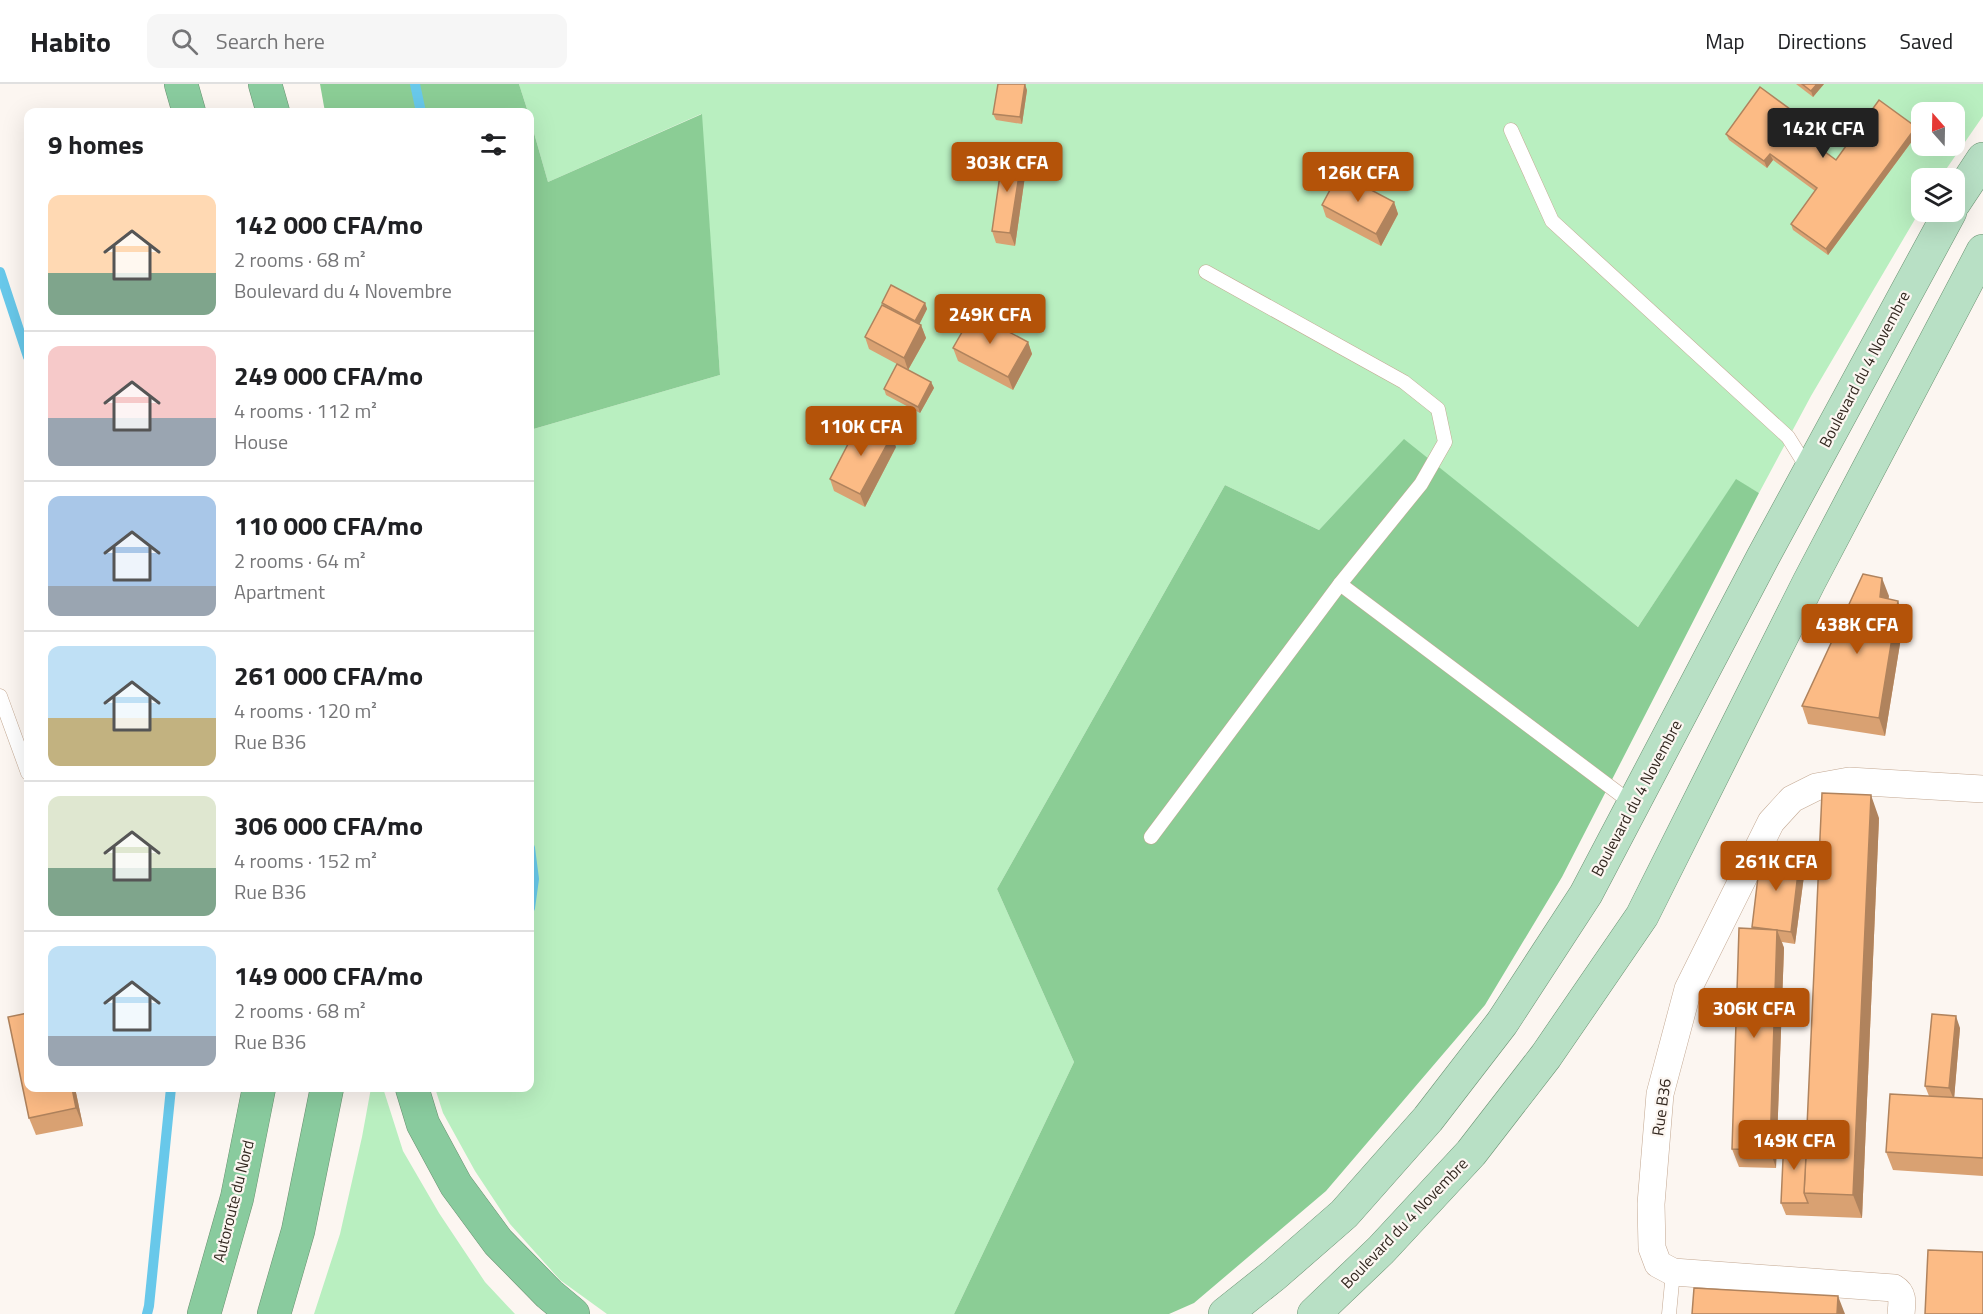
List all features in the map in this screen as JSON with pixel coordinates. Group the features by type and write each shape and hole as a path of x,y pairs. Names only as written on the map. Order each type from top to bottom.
{"highway":[{"path":"181,84 188,108"},
{"path":"265,84 272,108"},
{"name":"Autoroute du Nord","path":"204,1314 237,1198 258,1092"},
{"path":"274,1314 298,1231 326,1092"},
{"path":"413,1092 423,1124 456,1185 498,1242 549,1294 573,1314"}],"main road":[{"path":"1965,186 1983,159"},
{"name":"Boulevard du 4 Novembre","path":"1225,1314 1344,1214 1428,1119 1502,1023 1586,894 1809,471 1945,222"},
{"name":"Boulevard du 4 Novembre","path":"1314,1314 1381,1250 1471,1153 1546,1056 1642,916 1809,582 1983,251"}],"street":[{"name":"Rue B36","path":"1673,1272 1658,1263 1652,1248 1651,1204 1660,1094 1688,989 1771,822 1792,799 1816,787 1849,781 1983,789"},
{"path":"1673,1272 1894,1288 1899,1291 1903,1300 1902,1314"}],"lane":[{"path":"1511,130 1552,221 1788,437 1809,471"},
{"path":"1150,837 1340,584 1421,484 1445,442 1438,409 1404,382 1206,272"},
{"path":"1340,584 1633,804"},
{"path":"0,696 24,762"},
{"path":"1669,1314 1673,1272"}],"green space":[{"path":"320,84 519,84 527,108 324,108"},
{"path":"519,84 1983,84 1983,116 1965,142 1965,102 1911,102 1911,156 1955,156 1947,168 1911,168 1911,222 1913,222 1811,396 1759,493 1736,480 1638,627 1404,440 1319,530 1225,485 997,889 1074,1062 954,1314 607,1314 560,1280 510,1224 475,1171 443,1113 436,1092 534,1092 534,429 720,375 701,114 548,182 534,133 534,108 527,108"},
{"path":"702,114 720,375 534,429 534,133 548,182"},
{"path":"1404,439 1638,627 1736,479 1759,493 1562,877 1485,1005 1326,1191 1194,1303 1169,1314 954,1314 1074,1062 997,889 1225,485 1319,530"},
{"path":"370,1092 384,1092 403,1151 439,1213 485,1282 515,1314 314,1314 340,1234"}],"building":[{"path":"998,84 1025,84 1020,117 993,114"},
{"path":"1802,84 1817,84 1811,91"},
{"path":"1760,87 1798,115 1790,126 1836,160 1879,100 1911,123 1911,134 1826,249 1791,224 1817,188 1770,154 1764,161 1726,134"},
{"path":"1003,154 1022,156 1010,233 992,231"},
{"path":"1339,173 1394,202 1376,234 1322,205"},
{"path":"891,285 925,303 915,321 882,303"},
{"path":"882,305 921,325 904,358 865,337"},
{"path":"973,313 1028,342 1008,377 953,348"},
{"path":"897,364 931,382 918,407 884,389"},
{"path":"861,419 892,435 860,494 830,479"},
{"path":"1863,574 1882,578 1880,597 1898,601 1879,718 1802,706"},
{"path":"1822,793 1871,795 1853,1195 1804,1193"},
{"path":"1761,852 1800,856 1791,932 1752,927"},
{"path":"1739,928 1777,930 1770,1150 1732,1149"},
{"path":"24,1014 24,1092 73,1092 76,1108 29,1118 8,1017"},
{"path":"1932,1014 1956,1016 1949,1088 1925,1086"},
{"path":"1890,1094 1983,1099 1983,1158 1886,1152"},
{"path":"1784,1137 1807,1138 1804,1193 1808,1203 1781,1203"},
{"path":"1928,1250 1983,1252 1983,1314 1925,1314"},
{"path":"1694,1288 1838,1296 1837,1314 1692,1314"}],"waterway":[{"path":"415,84 420,108"},
{"path":"0,272 24,345"},
{"path":"147,1314 171,1092"}]}
